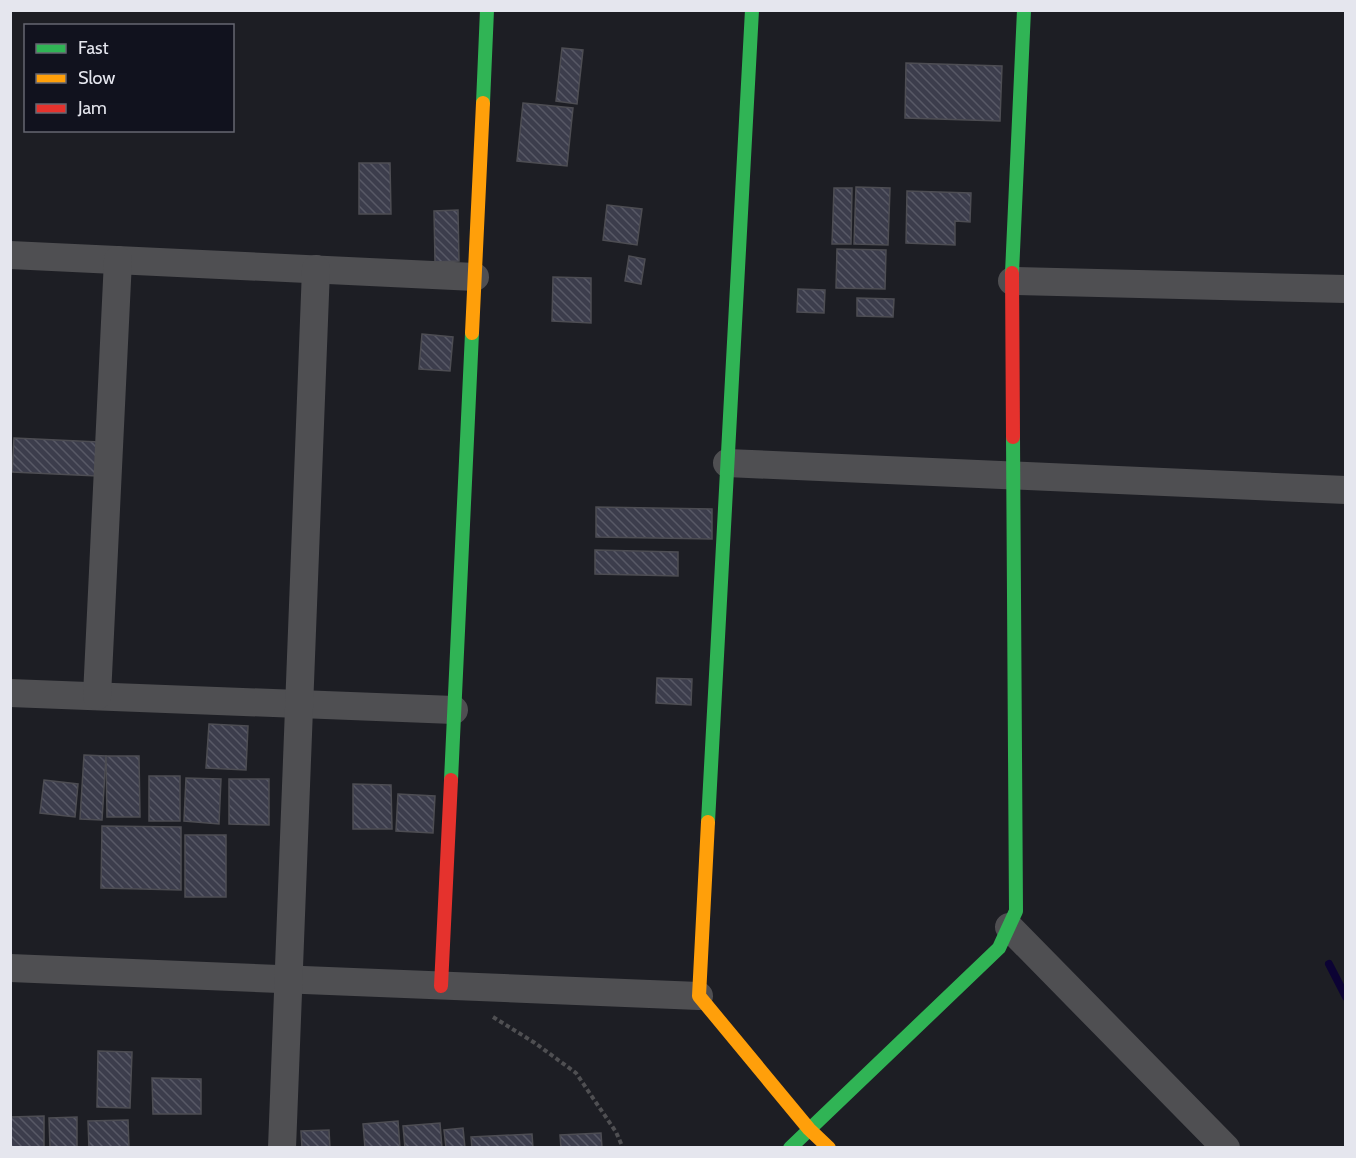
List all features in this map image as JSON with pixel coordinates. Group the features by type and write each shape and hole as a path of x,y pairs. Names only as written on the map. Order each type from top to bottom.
{"street":[{"path":"441,986 488,10"},
{"path":"752,10 699,996 809,1129 829,1148"},
{"path":"790,1148 999,948 1016,911 1012,281 1024,10"},
{"path":"10,255 475,277"},
{"path":"97,696 118,260"},
{"path":"282,1148 316,269"},
{"path":"1012,281 1346,289"},
{"path":"727,463 1346,490"},
{"path":"10,693 454,710"},
{"path":"1009,927 1226,1148"},
{"path":"10,969 699,996"}],"path":[{"path":"488,1014 535,1042 576,1073 616,1132 623,1148"}],"building":[{"path":"562,48 583,50 577,104 556,101"},
{"path":"906,63 1002,66 1000,121 905,118"},
{"path":"523,103 573,108 567,166 517,161"},
{"path":"359,163 390,163 391,214 359,214"},
{"path":"856,187 890,188 888,245 854,244"},
{"path":"834,188 852,188 851,244 832,244"},
{"path":"907,191 971,193 970,222 955,221 955,245 906,243"},
{"path":"607,205 642,209 637,245 603,240"},
{"path":"458,210 459,261 435,262 434,211"},
{"path":"837,249 886,250 885,289 836,288"},
{"path":"629,256 645,259 641,284 625,281"},
{"path":"553,277 591,278 591,323 552,321"},
{"path":"798,289 825,290 824,313 797,312"},
{"path":"857,298 894,299 893,317 857,316"},
{"path":"422,334 453,337 450,371 419,369"},
{"path":"14,438 99,442 97,476 12,472"},
{"path":"596,507 712,509 712,539 596,537"},
{"path":"595,550 678,552 678,576 595,574"},
{"path":"657,678 692,679 691,705 656,703"},
{"path":"209,724 248,726 246,770 206,768"},
{"path":"84,755 106,756 102,820 80,819"},
{"path":"106,756 139,756 140,817 107,817"},
{"path":"149,776 180,776 180,821 149,821"},
{"path":"186,778 221,779 219,824 184,821"},
{"path":"229,779 269,779 269,825 229,824"},
{"path":"44,780 78,784 75,817 40,813"},
{"path":"353,784 391,785 392,829 353,829"},
{"path":"398,794 435,796 433,833 396,831"},
{"path":"102,826 181,827 181,890 101,888"},
{"path":"185,835 226,835 226,897 185,897"},
{"path":"98,1051 132,1052 130,1108 97,1107"},
{"path":"152,1078 201,1079 201,1114 153,1114"},
{"path":"44,1116 44,1148 10,1148 10,1117"},
{"path":"77,1117 77,1148 50,1148 49,1118"},
{"path":"128,1120 129,1148 89,1148 88,1121"},
{"path":"398,1121 400,1148 365,1148 363,1124"},
{"path":"440,1123 442,1148 405,1148 403,1126"},
{"path":"463,1128 465,1148 446,1148 444,1130"},
{"path":"329,1130 330,1148 302,1148 301,1131"},
{"path":"601,1133 602,1148 561,1148 560,1135"},
{"path":"532,1134 533,1148 472,1148 471,1137"}],"waterway":[{"path":"1329,964 1346,997"}],"traffic: fast":[{"path":"483,103 487,10"},
{"path":"708,822 752,10"},
{"path":"1012,273 1024,10"},
{"path":"451,780 472,333"},
{"path":"790,1148 999,948 1016,911 1013,437"}],"traffic: slow":[{"path":"472,333 483,103"},
{"path":"708,822 699,996 809,1129 829,1148"}],"traffic: jam":[{"path":"1012,273 1013,437"},
{"path":"441,986 451,780"}]}
